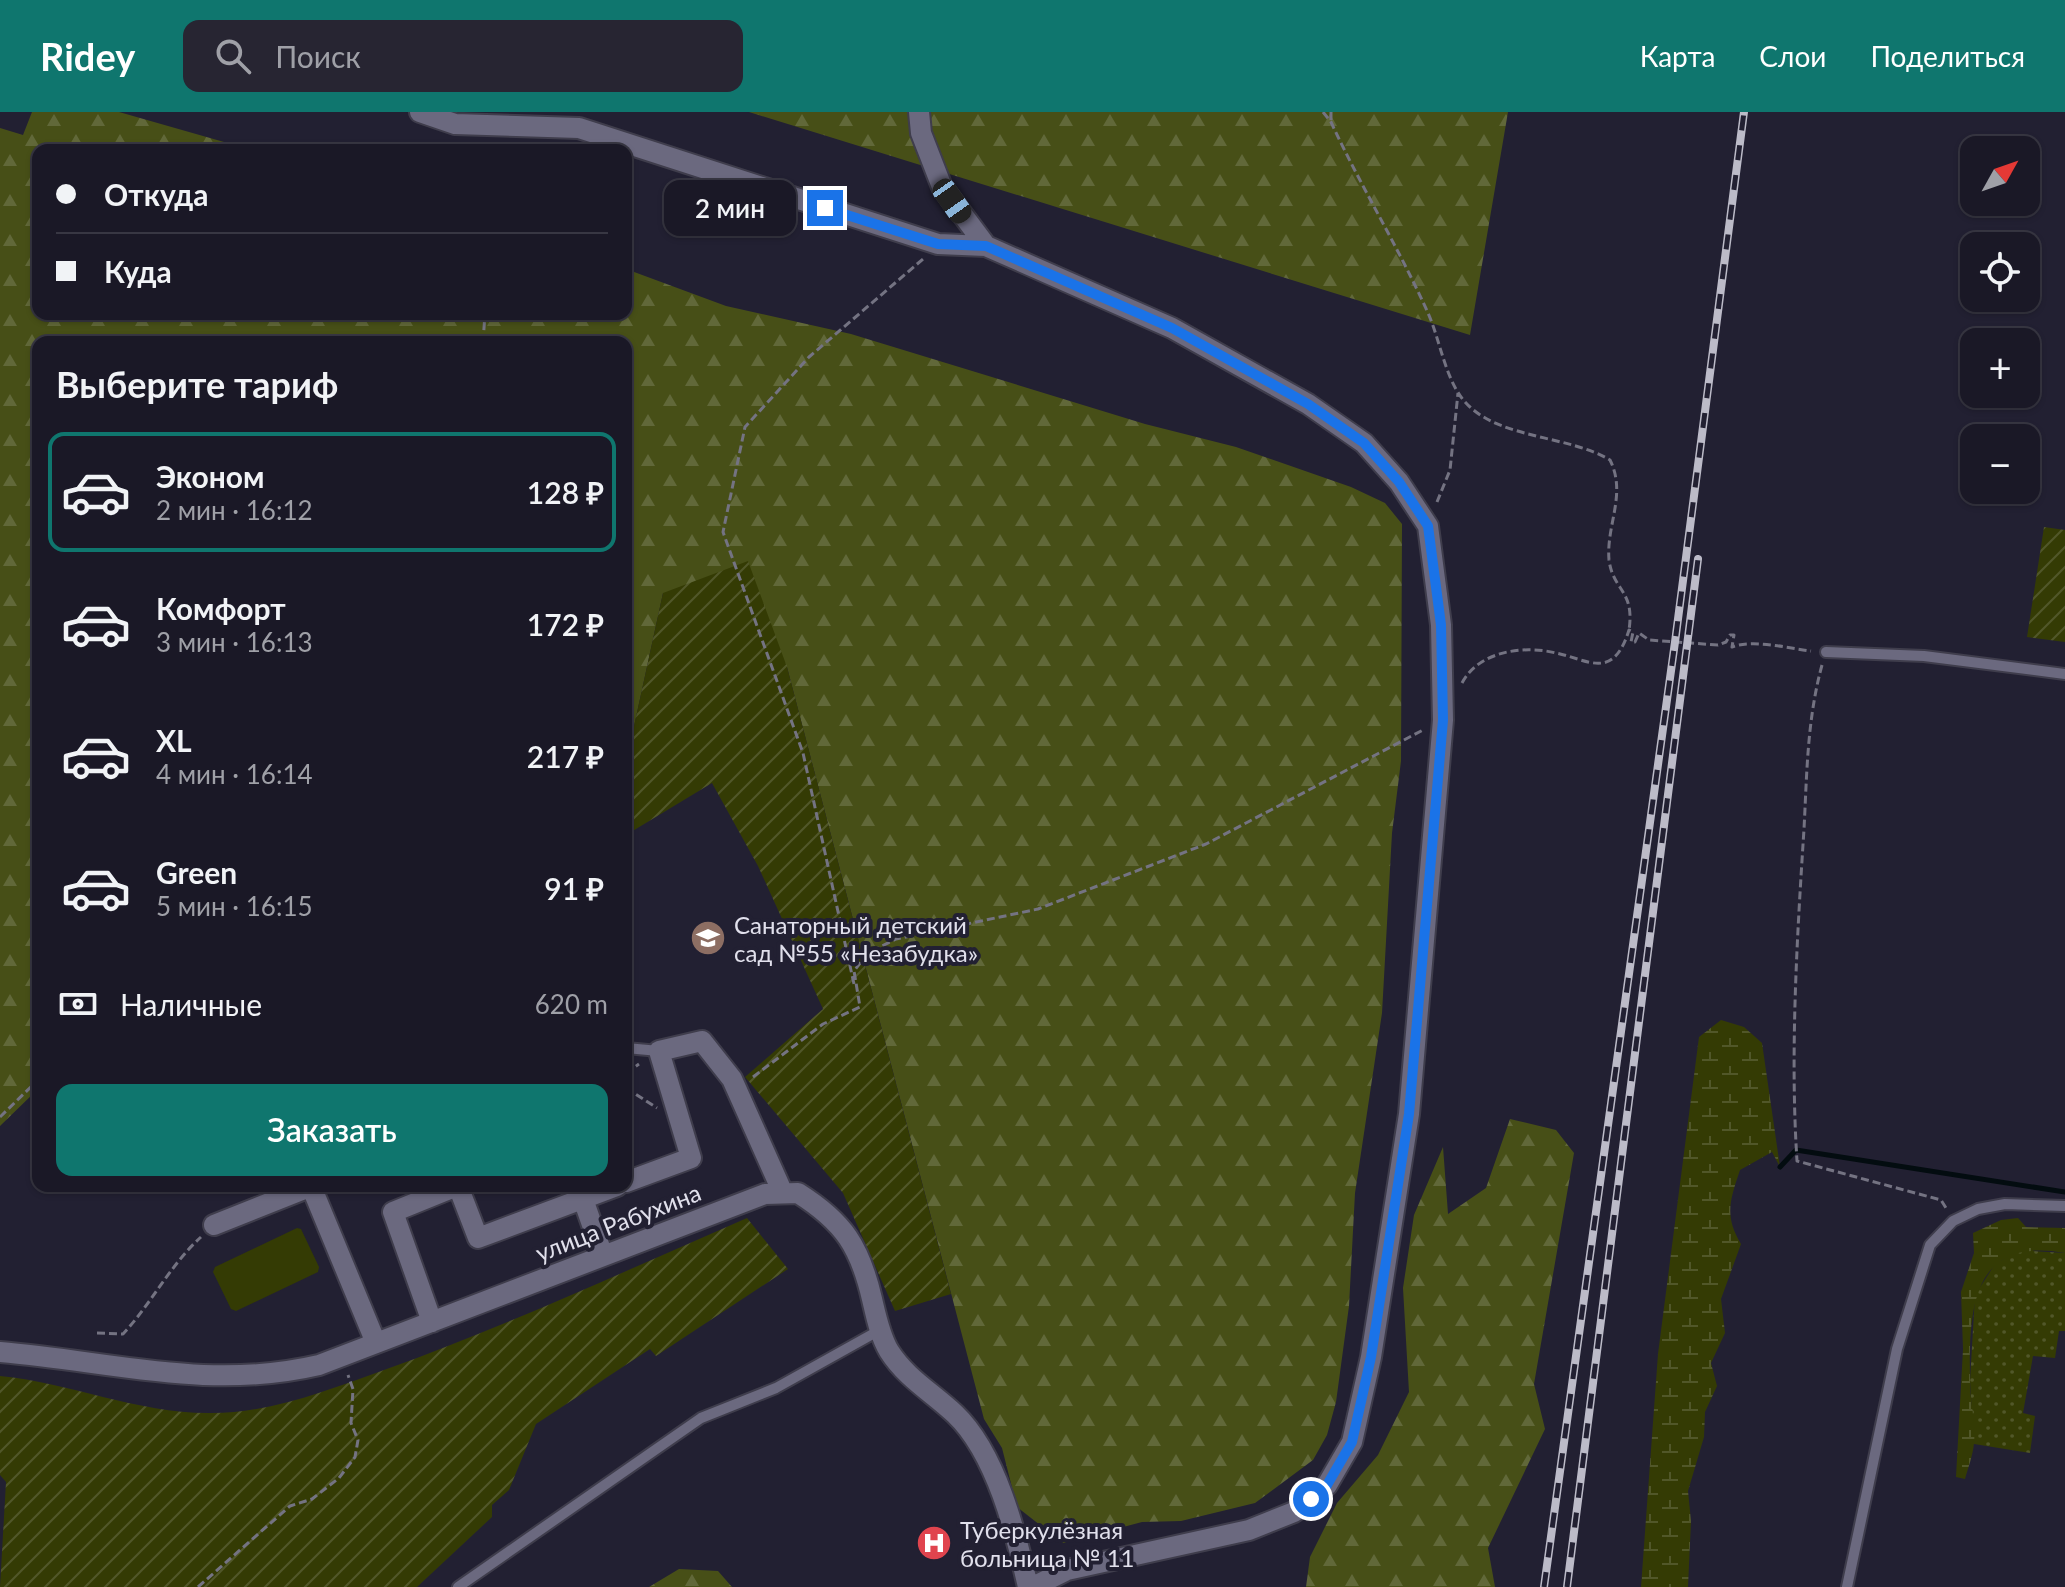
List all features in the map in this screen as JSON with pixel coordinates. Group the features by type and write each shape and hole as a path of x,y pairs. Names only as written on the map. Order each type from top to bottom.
{"street":[{"path":"420,112 455,124 579,128 629,144"},
{"path":"919,112 925,147 942,187 986,246"},
{"path":"632,145 938,244 986,246 1172,328 1308,404 1364,443 1399,482 1428,526 1441,625 1443,720 1409,1114 1371,1357 1352,1442 1327,1485 1294,1512 1249,1530 1067,1570 1031,1587 987,1456 955,1413 908,1374 889,1352 858,1250 843,1228 815,1203 798,1193 782,1191 735,1086 702,1041 659,1051 691,1158 632,1180"},
{"name":"улица Рабухина","path":"0,1352 215,1378 288,1373 341,1357 765,1194 782,1191"},
{"path":"214,1225 296,1192"},
{"path":"313,1192 376,1343"},
{"path":"432,1322 393,1212 443,1192"},
{"path":"460,1192 478,1238 601,1192"},
{"path":"583,1199 603,1256"}],"lane":[{"path":"1826,652 1924,656 2065,674"},
{"path":"632,1049 659,1051"},
{"path":"1847,1587 1884,1404 1908,1310 1930,1245 1953,1221 1978,1209 2005,1204 2065,1206"},
{"path":"458,1587 701,1418 776,1388 880,1330"}],"path":[{"path":"1323,112 1331,122 1429,315 1458,393 1470,407 1495,423 1529,431 1560,445 1589,447 1610,460 1617,474 1609,555 1611,568 1630,601 1625,644 1604,663 1589,665 1557,653 1512,651 1491,657 1468,673 1461,685"},
{"path":"1331,112 1331,122"},
{"path":"860,1007 803,753 723,532 745,427 809,357 911,273 938,244"},
{"path":"1428,526 1450,470 1458,393"},
{"path":"1629,630 1633,632 1631,642 1635,642 1639,633 1649,640 1718,645 1734,635 1732,647 1745,644 1826,652 1810,710 1798,952 1797,1161 1941,1200 1953,1221"},
{"path":"860,1007 854,971 868,953 896,939 1038,909 1206,844 1443,720"},
{"path":"735,1086 777,1060 823,1024 860,1007"},
{"path":"0,1117 32,1086"},
{"path":"632,1092 680,1122"},
{"path":"97,1333 123,1334 152,1303 171,1268 214,1225"},
{"path":"198,1587 290,1506 312,1499 339,1478 355,1457 358,1440 351,1423 353,1389 341,1357"}],"green space":[{"path":"32,112 119,112 231,144 32,144 32,320 632,320 632,271 726,306 851,334 1145,424 1236,447 1351,487 1385,503 1402,524 1401,761 1392,833 1382,1013 1355,1193 1349,1306 1336,1402 1327,1435 1313,1460 1255,1503 1181,1521 1142,1522 1063,1543 1017,1507 1002,1448 984,1419 787,667 663,593 632,735 632,336 32,336 32,1095 0,1126 0,128 23,135"},
{"path":"749,112 1508,112 1470,335"},
{"path":"2044,527 2065,530 2065,642 2027,637"},
{"path":"748,561 787,667 951,1294 895,1311 843,1193 745,1077 823,1009 758,866 712,783 632,831 632,735 663,593"},
{"path":"1721,1020 1744,1027 1762,1043 1780,1167 1772,1152 1740,1170 1731,1199 1732,1225 1741,1244 1721,1299 1725,1333 1711,1363 1717,1386 1705,1412 1704,1437 1688,1491 1691,1521 1688,1587 1641,1587 1658,1354 1699,1037"},
{"path":"1510,1119 1556,1130 1574,1153 1534,1384 1545,1429 1488,1548 1495,1587 1306,1587 1310,1557 1337,1503 1378,1455 1409,1392 1403,1288 1414,1215 1443,1147 1448,1214 1486,1188"},
{"path":"747,1218 788,1269 656,1356 650,1349 536,1424 509,1490 492,1505 492,1517 417,1587 0,1587 6,1482 0,1475 0,1376 182,1412 253,1410 298,1399 430,1353"},
{"path":"2018,1218 2026,1227 2065,1228 2065,1253 2034,1251 2010,1256 1993,1267 1982,1284 1971,1328 1970,1381 1974,1435 1973,1452 1965,1479 1956,1477 1963,1349 1961,1292 1974,1253 1973,1233 2001,1220"},
{"path":"297,1228 301,1229 319,1267 318,1272 236,1311 231,1309 213,1272 215,1267"},
{"path":"2018,1250 2065,1253 2065,1331 2059,1331 2055,1358 2033,1356 2023,1413 2035,1416 2030,1453 1974,1444 1970,1381 1975,1295 1995,1264"},
{"path":"679,1569 718,1571 732,1587 649,1587"}],"waterway":[{"path":"1780,1167 1796,1150 2065,1192"}],"railway":[{"path":"1544,1587 1675,642 1744,112"},
{"path":"1567,1587 1698,559"}],"place":[{"name":"Санаторный детский сад №55 «Незабудка»","path":"708,938"},
{"name":"Туберкулёзная больница № 11","path":"934,1543"}],"route":[{"path":"825,208 938,244 986,246 1090,289 1172,328 1308,404 1364,443 1399,482 1428,526 1441,625 1443,720 1409,1114 1371,1357 1352,1442 1327,1485 1311,1499"}]}
